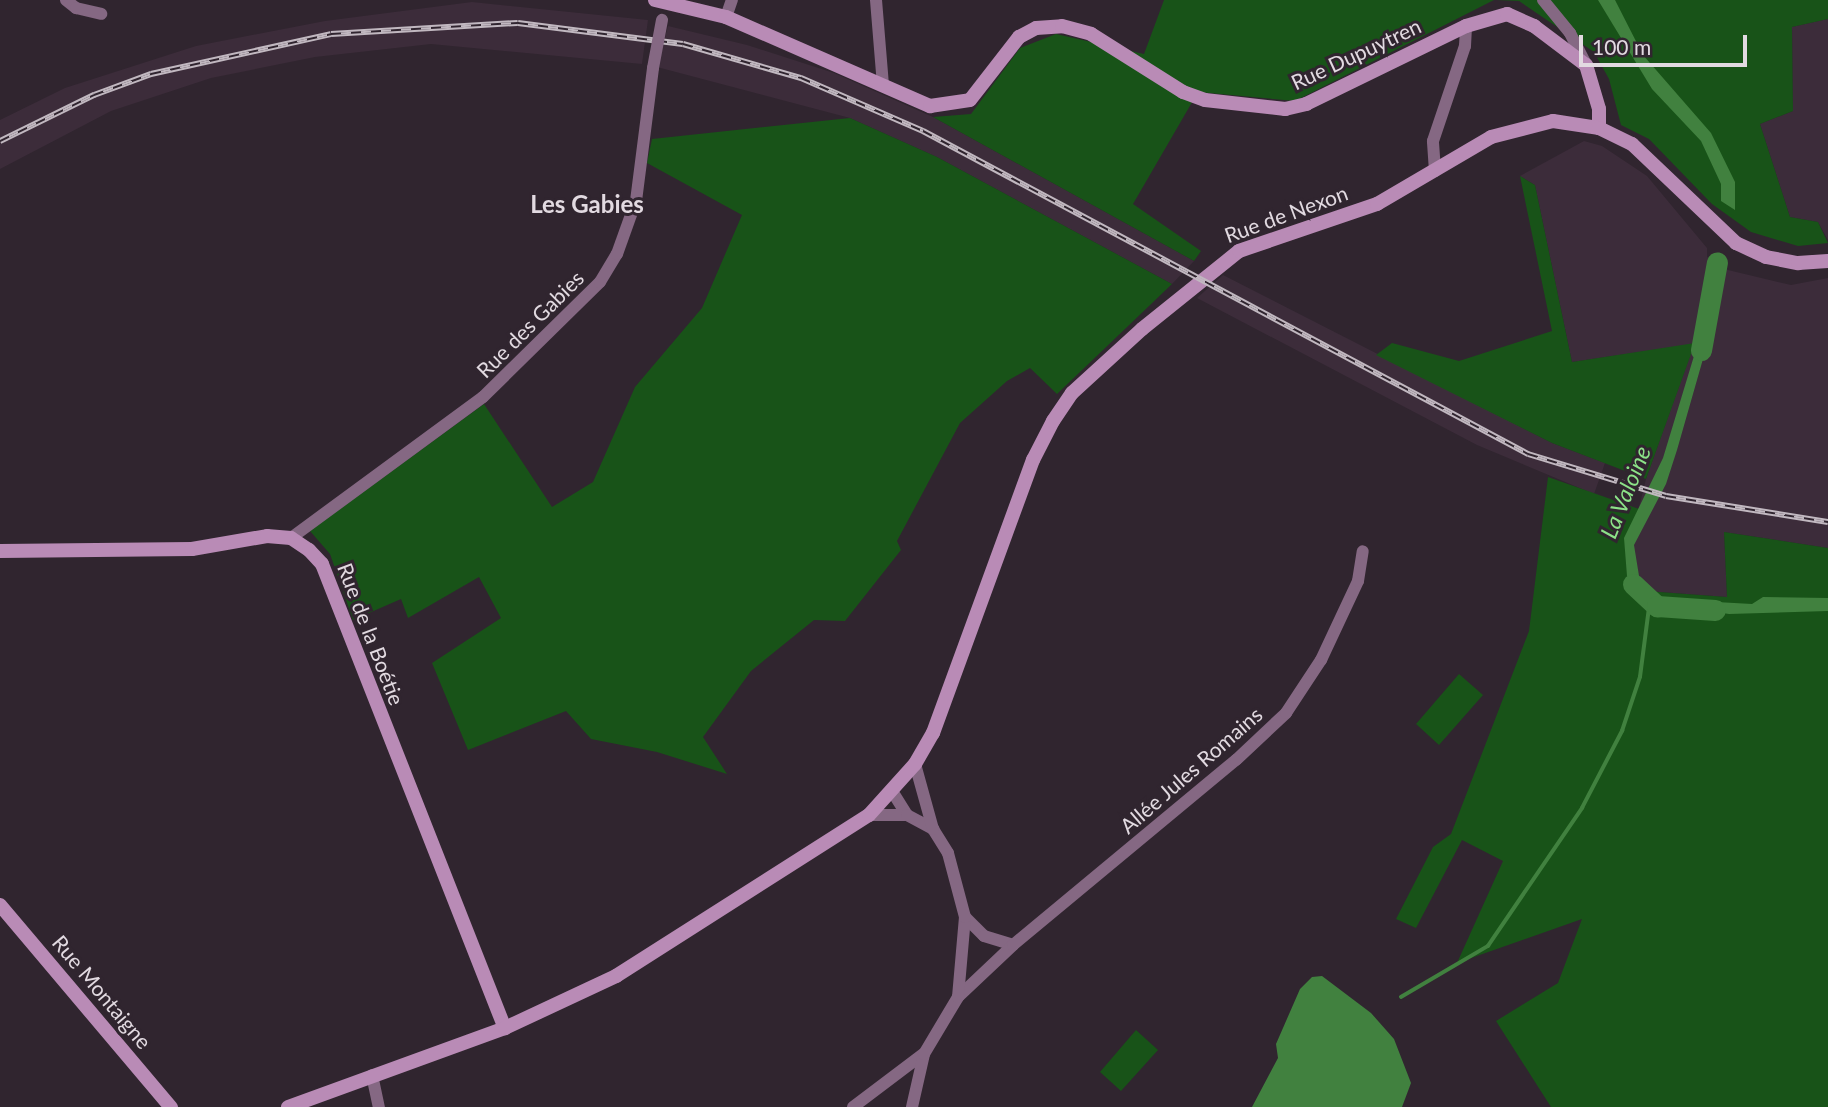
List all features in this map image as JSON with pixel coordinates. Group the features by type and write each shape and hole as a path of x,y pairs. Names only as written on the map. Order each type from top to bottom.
{"street":[{"path":"66,0 76,8 101,14"},
{"path":"726,17 732,0"},
{"path":"876,0 883,85"},
{"path":"1543,0 1570,33 1586,65 1599,109 1599,128"},
{"name":"Rue Dupuytren","path":"660,3 699,7 726,17 930,106 954,106 970,100 987,84 1019,37 1036,29 1062,26 1114,44 1183,92 1248,108 1285,109 1306,104 1492,15 1522,19 1586,65"},
{"name":"Rue des Gabies","path":"291,538 483,397 600,282 617,254 636,201 662,20 660,3"},
{"path":"1435,171 1433,141 1465,46 1466,26"},
{"name":"Rue de Nexon","path":"288,1107 505,1028 616,976 869,815 915,764 947,700 1033,460 1073,393 1180,294 1238,251 1377,204 1491,137 1535,123 1567,121 1599,128 1644,152 1736,243 1766,257 1798,264 1828,261"},
{"path":"0,551 192,549 267,536 291,538"},
{"name":"Rue de la Boétie","path":"291,538 322,564 505,1028"},
{"name":"Allée Jules Romains","path":"958,998 1013,945 1236,761 1286,713 1326,649 1358,581 1363,551"},
{"path":"912,1107 924,1054 958,998 965,917 948,853 933,829 915,764"},
{"path":"892,792 907,815"},
{"path":"869,815 907,815 933,829"},
{"name":"Rue Montaigne","path":"0,905 172,1107"},
{"path":"965,917 985,936 1013,945"},
{"path":"853,1107 924,1054"},
{"path":"372,1075 379,1107"}],"shaded area":[{"path":"1164,0 1494,0 1295,101 1198,92 1133,204 1201,251 1194,261 933,117 971,114 1020,48 1056,34 1144,54"},
{"path":"1496,0 1828,0 1828,19 1792,27 1793,111 1760,124 1790,217 1818,222 1828,243 1798,246 1751,232 1712,204 1649,139 1621,125 1609,79 1594,52 1519,1"},
{"path":"1598,0 1615,0 1643,55 1711,133 1735,182 1735,210 1721,201 1721,184 1701,141 1652,89"},
{"path":"472,2 648,20 642,64 431,44 315,57 211,78 111,111 0,169 0,120 65,88 196,46 325,21"},
{"path":"1828,19 1828,240 1818,222 1790,217 1760,124 1793,111 1792,27"},
{"path":"668,26 747,45 834,73 933,117 1194,261 1172,284 937,157 850,118 657,67"},
{"path":"850,118 937,157 1172,284 1057,394 1030,368 1007,381 960,423 897,541 901,550 845,621 814,620 751,671 703,737 727,774 657,752 591,739 566,711 468,750 432,663 501,618 479,577 408,618 401,599 353,620 330,554 310,531 484,404 552,507 593,482 635,387 702,308 742,215 647,163 652,139"},
{"path":"1584,141 1602,146 1647,176 1707,248 1707,257 1728,270 1791,285 1828,278 1828,548 1724,532 1727,597 1646,591 1628,552 1646,479 1694,344 1572,362 1535,185 1520,176"},
{"path":"1520,176 1535,185 1572,362 1695,343 1646,479 1552,443 1376,355 1392,343 1459,361 1552,331"},
{"path":"1223,275 1552,443 1605,463 1594,494 1477,445 1197,298"},
{"path":"1704,323 1713,324 1677,450 1666,484 1634,545 1640,582 1651,595 1663,599 1752,604 1763,597 1828,598 1828,611 1729,614 1645,601 1627,576 1624,538 1663,458"},
{"path":"1548,477 1639,509 1628,552 1646,591 1727,597 1724,532 1828,548 1828,1107 1551,1107 1496,1021 1558,983 1582,919 1457,963 1503,861 1462,840 1416,928 1396,919 1433,847 1451,834 1529,631"},
{"path":"1459,674 1483,695 1439,745 1416,724"},
{"path":"1322,976 1371,1013 1394,1039 1411,1083 1402,1107 1252,1107 1278,1058 1276,1044 1300,989 1312,977"},
{"path":"1136,1030 1158,1050 1121,1091 1100,1072"}],"waterway":[{"name":"La Valoine","path":"1701,350 1717,262"},
{"name":"La Valoine","path":"1633,584 1657,606 1715,610"},
{"path":"1401,997 1488,946 1582,808 1622,731 1640,677 1650,600"}],"railway":[{"path":"0,141 94,95 151,74 331,34 518,23 683,44 801,78 923,131 1528,454 1666,496 1828,522"}],"district":[{"name":"Les Gabies","path":"587,204"}]}
